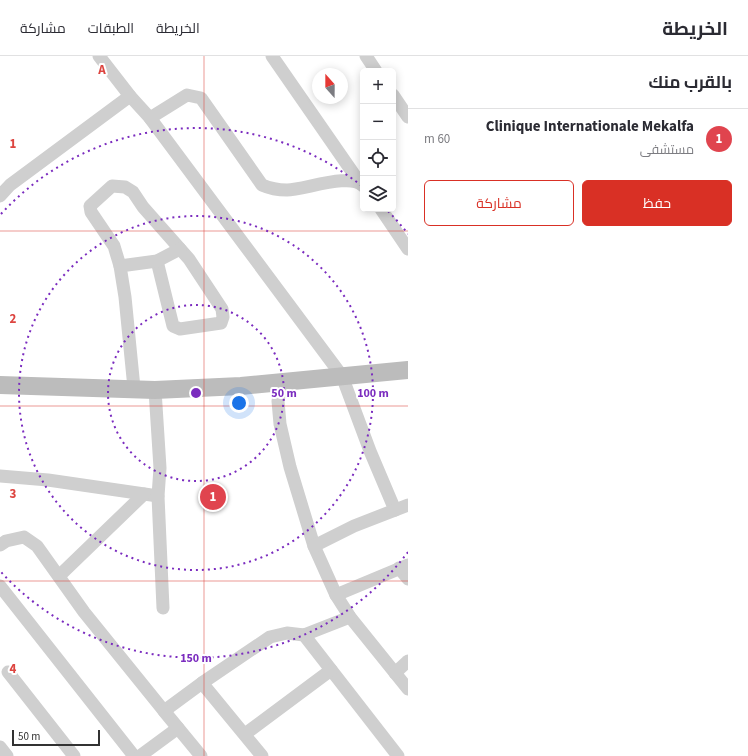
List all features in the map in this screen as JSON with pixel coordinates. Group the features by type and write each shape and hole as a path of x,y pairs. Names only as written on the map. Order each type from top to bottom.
{"street":[{"path":"99,56 130,96 150,118 342,376 370,451 395,510"},
{"path":"272,56 360,181"},
{"path":"366,56 374,68"},
{"path":"150,118 187,95 194,95 201,98 262,185 272,189 288,190 344,180 360,184"},
{"path":"0,196 10,185 130,96"},
{"path":"396,99 408,117"},
{"path":"134,388 125,297 120,266 114,246 91,212 90,206 112,186 126,187 133,192 143,207 189,259 222,309 223,317 221,324 180,329 173,326 157,261"},
{"path":"383,212 408,249"},
{"path":"120,266 157,261 180,249"},
{"path":"0,385 134,388 155,390 282,382 408,370"},
{"path":"282,382 278,401 280,424 290,467 314,546 336,595 350,618 408,689"},
{"path":"155,390 160,468 158,496 163,608"},
{"path":"0,476 48,480 158,496"},
{"path":"59,576 144,494"},
{"path":"314,546 354,526 408,505"},
{"path":"0,545 6,541 24,538 37,546 84,612 201,756"},
{"path":"336,595 403,567 408,579"},
{"path":"0,586 134,756"},
{"path":"164,711 202,683 270,637 287,632 304,635 350,618"},
{"path":"304,635 398,756"},
{"path":"395,673 408,662"},
{"path":"245,734 332,670"},
{"path":"8,672 74,756"},
{"path":"202,683 262,756"},
{"path":"140,756 178,728"},
{"path":"0,747 7,756"}],"place":[{"name":"Clinique Internationale Mekalfa","path":"213,497"}]}
